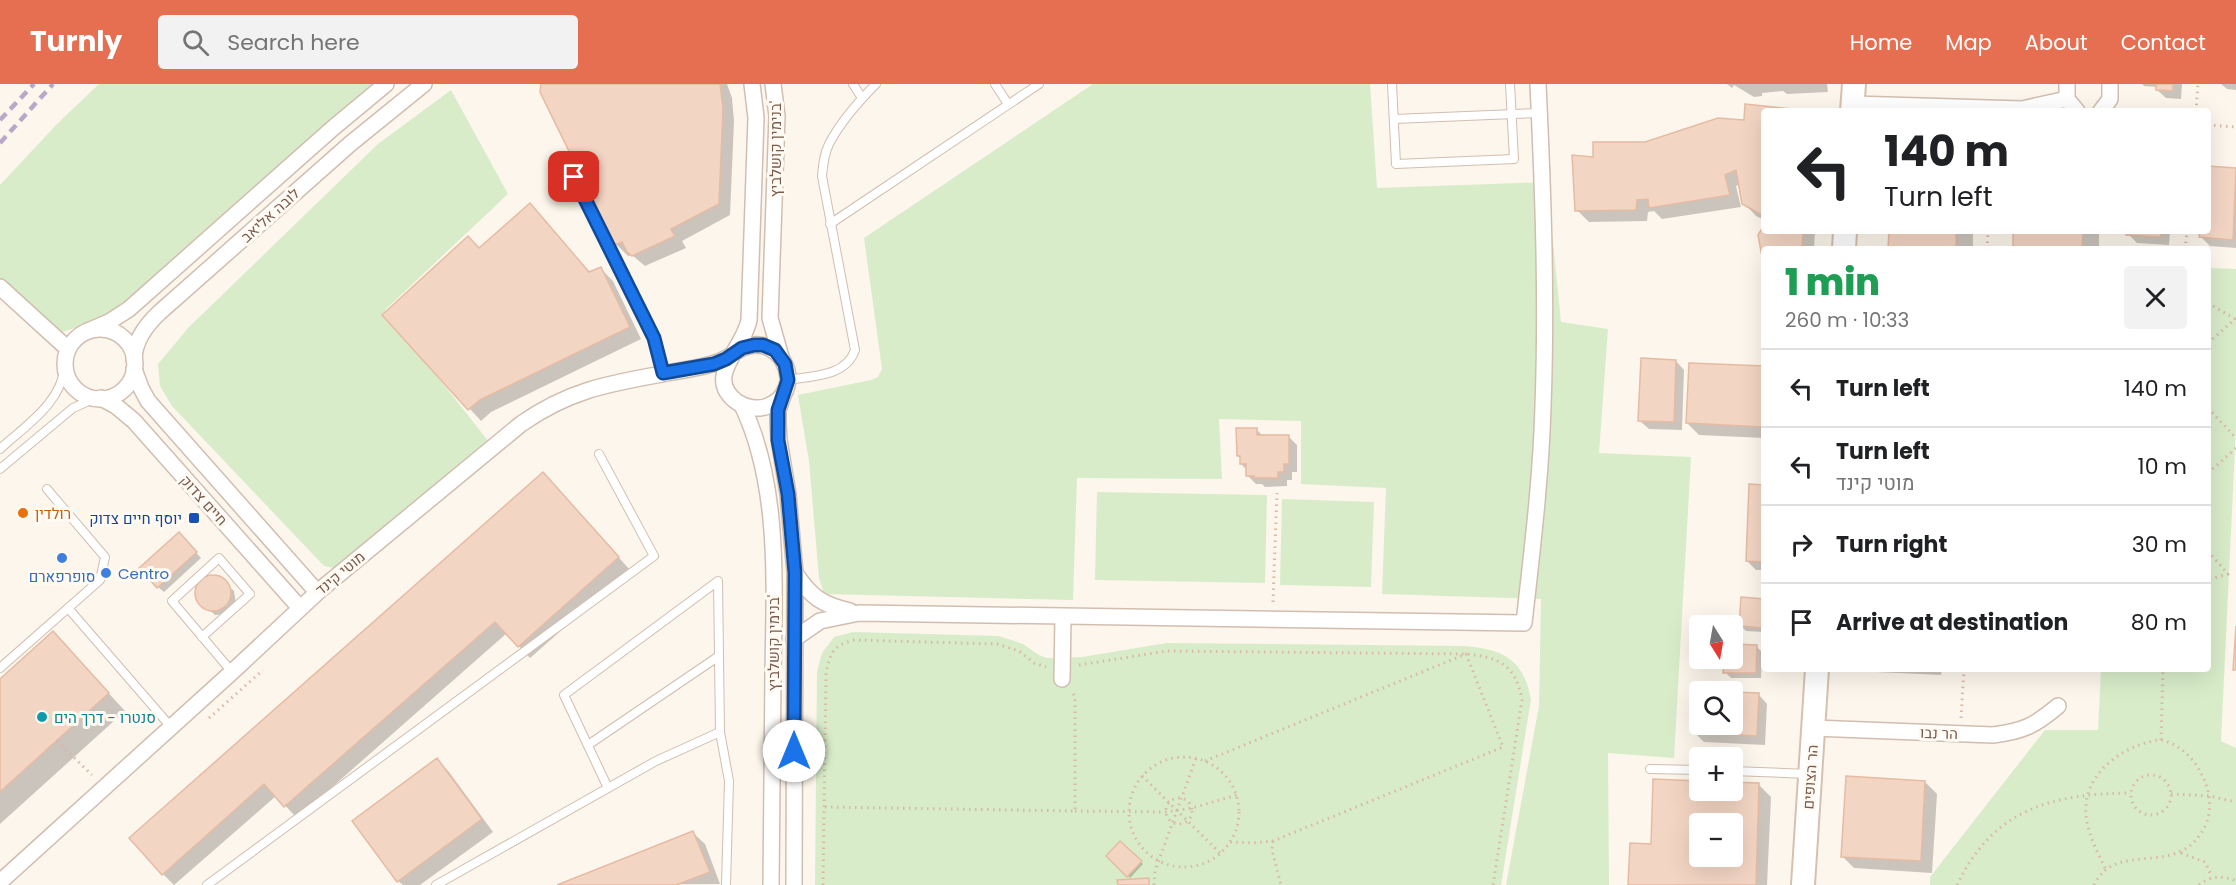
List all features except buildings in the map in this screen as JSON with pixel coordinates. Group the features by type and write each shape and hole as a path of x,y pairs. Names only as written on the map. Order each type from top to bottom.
{"street":[{"name":"לובה אליאב","path":"88,331 109,322 134,305 333,128 386,84"},
{"name":"לובה אליאב","path":"134,364 134,351 155,317 350,144 424,84"},
{"name":"בנימין קושלביץ'","path":"733,354 745,336 749,316 756,118 752,84"},
{"name":"בנימין קושלביץ'","path":"774,84 777,116 770,318 781,357"},
{"path":"795,573 811,596 834,608 859,613 1524,623 1540,468 1543,406 1538,84"},
{"path":"2103,108 2110,99 2110,84"},
{"path":"2024,108 2067,91 2076,108"},
{"path":"1853,100 2003,108"},
{"path":"0,287 68,349"},
{"path":"103,329 118,334 129,345 134,364 131,379 125,388 111,396 98,398 85,395 76,389 67,375 65,364 68,349 78,336 88,331 103,329"},
{"path":"759,345 771,348 781,357 786,368 786,385 780,397 769,406 755,408 742,405 731,397 725,385 725,367 733,354 746,346 759,345"},
{"name":"מוטי קינד","path":"0,882 317,592 490,447 531,416 566,397 591,388 711,365 733,354"},
{"name":"חיים צדוק","path":"134,364 141,388 148,401 317,592"},
{"name":"בנימין קושלביץ'","path":"786,385 778,410 778,440 788,494 795,573 794,885"},
{"name":"חיים צדוק","path":"98,398 116,406 134,421 300,608"},
{"name":"בנימין קושלביץ'","path":"742,405 764,477 769,505 773,561 771,885"},
{"path":"794,639 820,621 859,613"},
{"path":"1063,617 1063,673"},
{"name":"הר הצופים","path":"1803,885 1817,672"},
{"name":"הר נבו","path":"1813,728 1993,735 2018,732 2038,722 2058,706"}],"lane":[{"path":"853,84 862,98"},
{"path":"786,385 838,371 853,357 855,350 822,176 829,144 862,98 876,84"},
{"path":"994,84 1008,104"},
{"path":"830,224 1039,84"},
{"path":"1392,84 1396,164 1514,159 1510,84"},
{"path":"1394,119 1539,113"},
{"path":"574,177 654,338 663,373"},
{"path":"0,448 50,403 64,376 65,364"},
{"path":"0,469 76,406 98,398"},
{"path":"207,885 654,556 599,454"},
{"path":"0,668 100,580 105,557 47,489"},
{"path":"202,637 250,594 219,558 172,602 202,637 232,672"},
{"path":"608,788 564,695 718,581 720,732 729,781 726,885"},
{"path":"68,608 171,727"},
{"path":"588,745 719,656"},
{"path":"436,885 656,761 720,732"},
{"path":"1650,769 1689,770"},
{"path":"1743,771 1810,774"}],"path":[{"path":"2196,108 2198,84"},
{"path":"2211,125 2236,127"},
{"path":"2211,305 2235,319 2211,340"},
{"path":"2211,411 2236,438"},
{"path":"2211,470 2236,448"},
{"path":"1272,619 1277,493"},
{"path":"2211,554 2228,574 2211,579"},
{"path":"823,885 826,673 830,656 839,644 854,640 997,644 1019,651 1034,663 1063,673 1083,665 1167,651 1485,656 1500,662 1513,672 1520,686 1522,700 1493,885"},
{"path":"1205,761 1466,654"},
{"path":"1230,842 1273,841 1503,747 1466,654"},
{"path":"1960,734 1964,672"},
{"path":"2161,740 2163,672"},
{"path":"1063,673 1075,698 1075,811"},
{"path":"2094,885 2106,870 2126,860 2180,853 2189,847 2205,827 2209,818 2210,796 2204,780 2192,760 2172,744 2161,740 2125,750 2102,770 2086,805 2089,831 2106,870"},
{"path":"57,741 104,786"},
{"path":"1175,758 1196,758 1205,761 1214,765 1228,778 1237,795 1240,814 1237,829 1230,842 1214,859 1196,866 1167,865 1150,856 1137,841 1130,823 1132,793 1142,776 1157,764 1175,758"},
{"path":"1154,885 1155,871 1196,758"},
{"path":"2155,775 2166,781 2171,794 2169,805 2164,811 2151,815 2137,809 2133,803 2132,788 2141,778 2155,775"},
{"path":"1142,776 1220,853"},
{"path":"1957,885 1967,864 1987,839 2030,808 2073,797 2132,793"},
{"path":"2171,794 2210,796 2236,802"},
{"path":"824,807 1165,812 1192,808 1237,795"},
{"path":"1182,798 1188,801 1192,814 1188,821 1182,824 1172,823 1166,817 1165,812 1168,802 1182,798"},
{"path":"1273,841 1272,850 1281,885"},
{"path":"2180,853 2205,862 2212,878"},
{"path":"2199,885 2222,876 2236,881"}],"green space":[{"path":"99,84 379,84 121,307 88,324 56,334 0,279 0,185 58,123"},
{"path":"1093,84 1370,84 1377,188 1547,182 1561,322 1608,329 1599,453 1691,457 1674,758 1608,753 1609,885 1506,885 1539,706 1541,599 1382,594 1386,488 1301,484 1301,421 1219,419 1222,479 1077,478 1073,600 824,594 819,578 809,461 798,395 871,380 878,377 882,369 864,238"},
{"path":"451,90 508,194 385,310 489,442 347,564 334,568 324,566 172,406 160,386 158,364 189,327 378,144"},
{"path":"2211,268 2236,269 2236,426 2221,741 2236,748 2236,885 1930,885 1930,877 2045,730 2098,730 2101,672 2211,672"},
{"path":"1097,492 1267,495 1265,583 1095,580"},
{"path":"1282,499 1374,502 1371,587 1280,585"},
{"path":"853,632 999,636 1023,644 1047,658 1082,657 1167,643 1466,646 1491,650 1510,659 1517,666 1523,674 1531,699 1501,885 815,885 817,672 822,653 834,637"}],"railway":[{"path":"0,120 34,84"},
{"path":"0,143 53,84"}],"place":[{"name":"רולדין","path":"23,513"},
{"name":"יוסף חיים צדוק","path":"194,518"},
{"name":"סופרפארם","path":"62,558"},
{"name":"Centro","path":"106,573"},
{"name":"סנטרו - דרך הים","path":"42,717"}],"route":[{"path":"574,177 654,338 663,373 714,364 750,345 763,345 775,350 785,364 788,380 778,410 778,440 788,494 795,573 794,751"}]}
